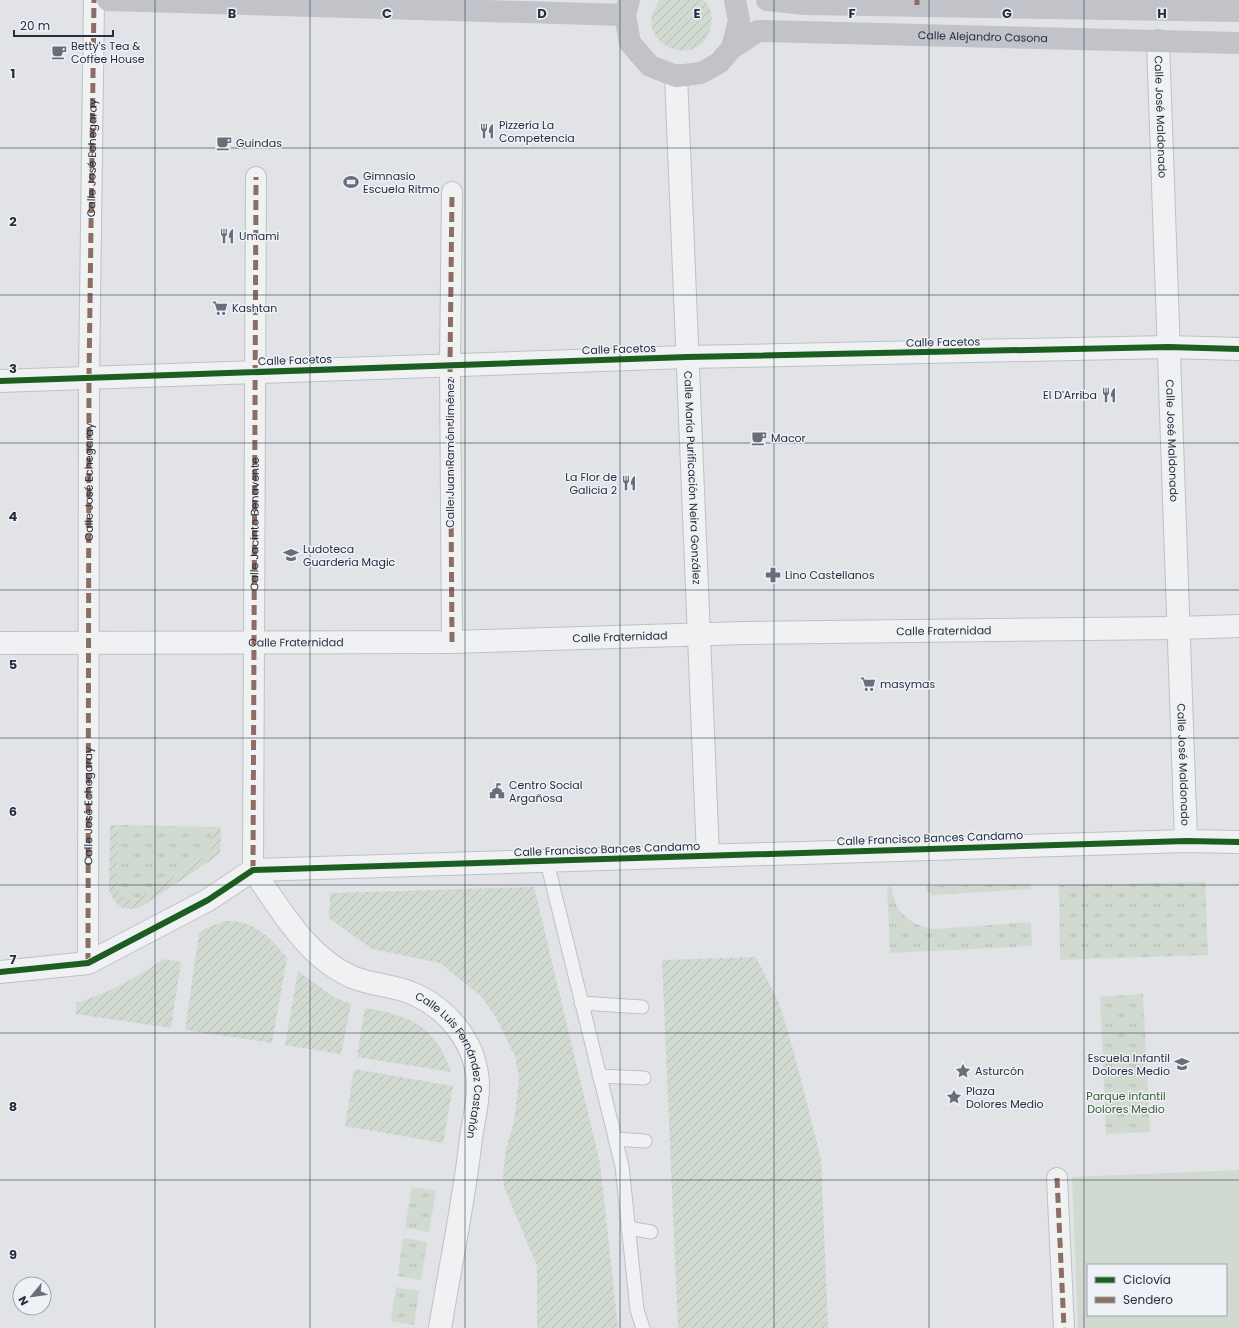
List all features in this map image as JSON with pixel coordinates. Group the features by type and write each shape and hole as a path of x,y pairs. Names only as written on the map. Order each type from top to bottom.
{"main road":[{"path":"108,0 627,8 630,43 650,66 676,76 701,73 719,63 732,48 739,20 735,0"},
{"path":"767,0 805,4 917,2 1204,5 1239,11"},
{"name":"Calle Alejandro Casona","path":"732,48 758,31 1239,43"}],"street":[{"name":"Calle José Echegaray","path":"88,963 89,378 94,0"},
{"name":"Calle José Maldonado","path":"1158,41 1177,628 1186,841"},
{"name":"Calle María Purificación Neira González","path":"676,76 708,856"},
{"name":"Calle Jacinto Benavente","path":"252,870 256,177"},
{"name":"Calle Juan Ramón Jiménez","path":"452,192 450,365 452,642"},
{"name":"Calle Facetos","path":"0,380 687,357 1168,347 1239,349"},
{"name":"Calle Fraternidad","path":"0,643 452,642 699,635 1239,626"},
{"name":"Calle Francisco Bances Candamo","path":"252,870 1186,841 1239,842"},
{"path":"0,972 88,963 208,900 252,870"},
{"name":"Calle Luis Fernández Castañón","path":"252,870 312,950 326,961 353,977 415,994 444,1012 464,1037 474,1062 478,1083 465,1183 440,1328"},
{"path":"1057,1178 1064,1328"}],"lane":[{"path":"547,862 622,1166 637,1310 643,1328"},
{"path":"581,1002 642,1007"},
{"path":"600,1076 644,1078"},
{"path":"615,1139 645,1141"},
{"path":"628,1228 651,1232"}],"green space":[{"path":"660,0 704,0 709,8 712,19 705,40 694,49 682,51 669,47 659,40 652,29 652,15"},
{"path":"110,825 118,825 117,885 120,893 128,899 140,898 210,853 212,827 221,827 220,854 141,907 130,909 121,907 109,891"},
{"path":"118,825 212,827 210,853 140,898 128,899 120,893 117,885"},
{"path":"1205,882 1208,955 1060,960 1059,885"},
{"path":"1031,884 1031,889 933,895 926,890 926,886"},
{"path":"534,887 600,1163 618,1328 537,1328 537,1266 504,1187 503,1175 506,1149 514,1122 519,1078 515,1056 495,1016 482,997 440,963 372,949 329,918 330,893"},
{"path":"887,887 892,887 893,896 900,911 911,921 925,927 934,929 1031,922 1032,946 890,953"},
{"path":"226,921 236,921 253,927 268,937 287,958 272,1043 185,1030 199,933 206,928"},
{"path":"756,957 779,1003 793,1049 821,1159 828,1328 678,1328 662,960"},
{"path":"163,959 181,962 171,1028 76,1014 76,1003 121,985"},
{"path":"298,971 332,996 351,1004 341,1054 285,1045"},
{"name":"Parque infantil Dolores Medio","path":"1143,994 1150,1132 1106,1134 1100,997"},
{"path":"365,1008 396,1015 419,1025 429,1033 437,1043 445,1056 451,1072 357,1057"},
{"path":"354,1069 453,1086 443,1143 345,1126"},
{"path":"1239,1170 1239,1328 1078,1328 1072,1177"},
{"path":"412,1187 436,1191 429,1232 405,1228"},
{"path":"403,1238 427,1242 421,1280 398,1276"},
{"path":"396,1287 419,1291 414,1325 391,1321"}],"marked path":[{"path":"88,963 89,378 94,0"},
{"path":"917,0 917,5"},
{"path":"253,870 256,177"},
{"path":"452,192 450,365 452,642"},
{"path":"1057,1178 1064,1328"}],"cycle path":[{"path":"0,381 687,357 1168,347 1239,349"},
{"path":"0,972 88,963 208,900 253,870 1186,841 1239,842"}],"place":[{"name":"Betty's Tea & Coffee House","path":"59,52"},
{"name":"Pizzería La Competencia","path":"487,131"},
{"name":"Guindas","path":"224,143"},
{"name":"Gimnasio Escuela Ritmo","path":"351,182"},
{"name":"Umami","path":"227,236"},
{"name":"Kashtan","path":"220,308"},
{"name":"El D'Arriba","path":"1109,395"},
{"name":"Macor","path":"759,438"},
{"name":"La Flor de Galicia 2","path":"629,483"},
{"name":"Ludoteca Guardería Magic","path":"291,555"},
{"name":"Lino Castellanos","path":"773,575"},
{"name":"masymas","path":"868,684"},
{"name":"Centro Social Argañosa","path":"497,791"},
{"name":"Escuela Infantil Dolores Medio","path":"1182,1064"},
{"name":"Asturcón","path":"963,1071"},
{"name":"Plaza Dolores Medio","path":"954,1097"}]}
